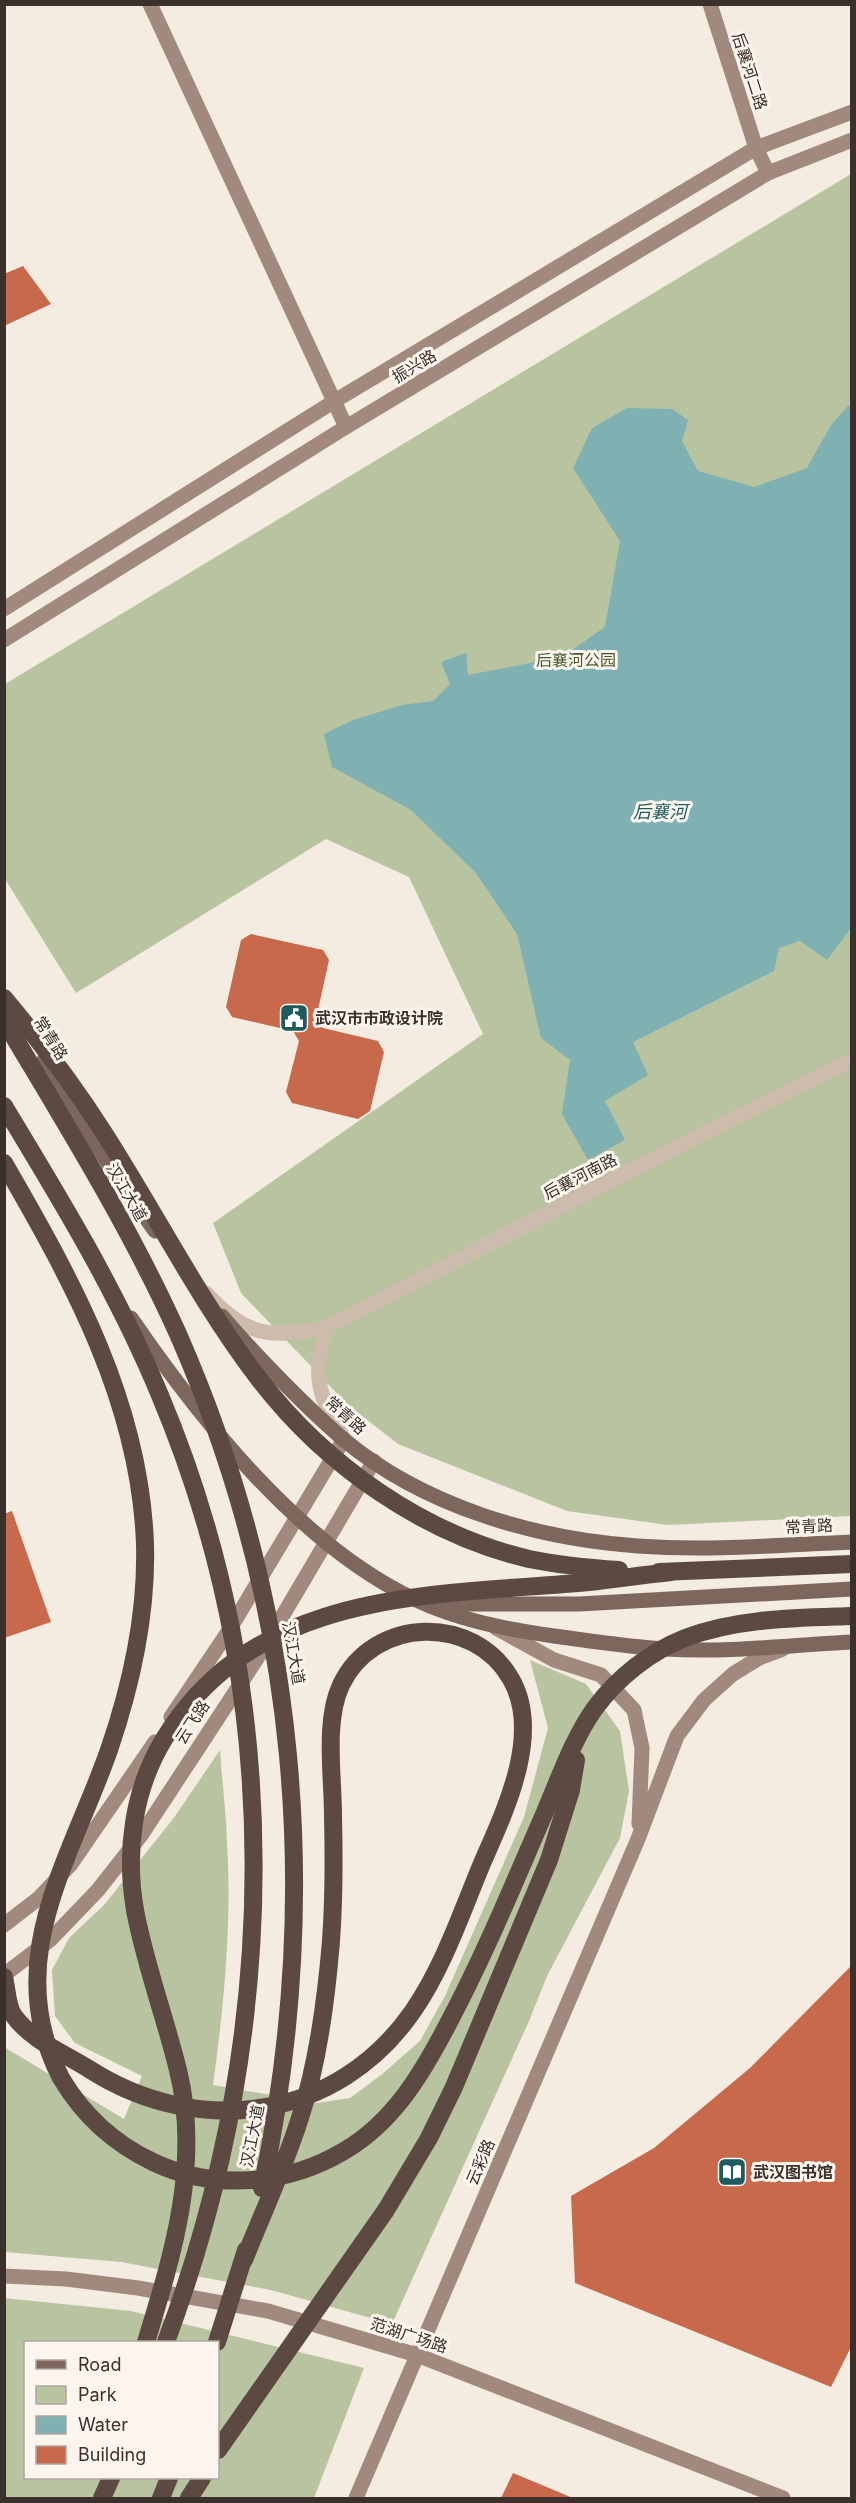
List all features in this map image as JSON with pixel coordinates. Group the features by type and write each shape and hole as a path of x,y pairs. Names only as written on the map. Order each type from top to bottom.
{"highway":[{"path":"4,997 38,1038 104,1131 239,1351 281,1406 330,1454 376,1489 425,1520 486,1546 529,1559 572,1566 671,1572"},
{"name":"汉江大道","path":"4,1020 121,1221 177,1334 202,1392 233,1482 258,1573 271,1634 289,1759 295,1885 294,1949 282,2074 270,2147 244,2260 218,2341"},
{"name":"汉江大道","path":"4,1106 108,1281 161,1396 183,1456 210,1546 232,1639 242,1701 253,1827 253,1918 247,2010 239,2070 215,2189 199,2248 167,2341"},
{"path":"4,1163 43,1233 102,1352 123,1407 132,1441 143,1511 142,1615 130,1681 108,1754 54,1881 40,1928 36,1951 35,1998 46,2045 67,2088 98,2124 122,2144 159,2165 208,2179 259,2180 309,2169 354,2145 374,2130 408,2091 443,2034 465,1991 581,1731 593,1712 622,1678 660,1650 682,1639 729,1626 852,1616"},
{"path":"147,2341 181,2210 187,2173 187,2139 178,2071 136,1914 131,1863 136,1812 151,1765 173,1724 203,1688 229,1667 286,1632 336,1612 362,1605 475,1588 588,1582 671,1572 852,1564"},
{"path":"4,1976 12,2014 29,2031 98,2075 132,2093 158,2103 206,2111 231,2111 279,2105 302,2097 309,2094 324,2088 345,2076 365,2062 400,2029 422,1996 443,1956 491,1844 521,1752 524,1718 521,1702 511,1678 495,1658 467,1639 451,1633 417,1631 386,1640 372,1649 349,1672 341,1686 332,1717 334,1861 331,1941 324,2002 311,2078 308,2089 305,2100 299,2122 244,2260"},
{"path":"219,2450 386,2210 429,2138 454,2087 549,1860 571,1790 581,1731"},
{"path":"100,2499 105,2479"},
{"path":"100,2499 110,2479"},
{"path":"161,2499 169,2479"},
{"path":"189,2499 201,2479"}],"main road":[{"name":"常青路","path":"4,997 118,1179 177,1262 225,1319 277,1375 344,1439 374,1461 407,1481 466,1508 511,1523 571,1538 638,1546 683,1547 852,1542"},
{"path":"4,1124 92,1260 152,1347 208,1422 298,1517 325,1542 376,1578 415,1599 454,1615 493,1626 619,1645 667,1649 723,1649 852,1642"},
{"path":"415,1599 462,1604 579,1604 852,1589"}],"street":[{"path":"150,4 346,427"},
{"name":"后襄河二路","path":"710,4 756,148 768,173"},
{"name":"振兴路","path":"4,609 333,402 756,148 852,112"},
{"name":"振兴路","path":"4,640 346,427 768,173 852,140"},
{"name":"后襄河南路","path":"177,1262 214,1302 244,1327 280,1334 297,1334 327,1327 724,1123 852,1060"},
{"path":"327,1327 319,1352 317,1367 319,1384 325,1407 344,1439"},
{"name":"云飞路","path":"4,1925 39,1898 71,1864 110,1809 228,1632 344,1439"},
{"name":"云飞路","path":"4,1976 51,1939 98,1890 142,1834 260,1654 374,1461"},
{"path":"493,1626 554,1660 601,1675 634,1710 642,1748 638,1839"},
{"name":"云彩路","path":"356,2499 638,1839 676,1736 704,1700 733,1674 759,1658 798,1645"},
{"name":"范湖广场路","path":"4,2276 66,2279 138,2288 268,2311 417,2355 783,2499"}],"green space":[{"name":"后襄河公园","path":"851,174 851,1516 668,1525 567,1511 398,1444 348,1405 241,1293 213,1223 483,1034 409,877 326,839 76,993 5,879 5,684"},
{"path":"530,1660 586,1684 620,1731 629,1791 620,1838 547,1976 529,2021 392,2324 271,2290 121,2262 5,2252 4,2047 124,2119 142,2076 75,2043 55,2016 52,1970 69,1938 104,1905 173,1819 220,1750 228,1872 228,1933 221,2025 213,2085 317,2103 350,2098 420,2041 445,1996 524,1817 548,1728"},
{"path":"4,2298 131,2311 364,2368 314,2498 5,2498"}],"water":[{"name":"后襄河","path":"851,405 851,928 827,960 800,941 779,948 774,971 633,1042 648,1075 605,1101 625,1140 588,1160 562,1114 570,1060 541,1038 517,934 476,873 411,810 332,767 324,734 353,720 402,705 433,701 450,684 441,662 466,653 468,675 562,657 605,627 620,541 573,468 592,428 627,408 672,409 688,420 682,441 698,471 754,487 807,468 831,425"}],"building":[{"path":"23,266 51,304 4,326 4,274"},
{"path":"251,934 323,950 329,960 316,1019 323,1028 378,1041 384,1052 370,1111 358,1119 292,1103 286,1092 299,1041 293,1031 232,1017 226,1007 241,940"},
{"path":"12,1511 51,1622 4,1638 4,1514"},
{"name":"武汉图书馆","path":"852,1965 852,2345 831,2387 575,2283 571,2196 654,2148 750,2068"},
{"path":"513,2473 573,2498 501,2498"}],"place":[{"name":"武汉市市政设计院","path":"294,1018"},
{"name":"武汉图书馆","path":"732,2172"}]}
